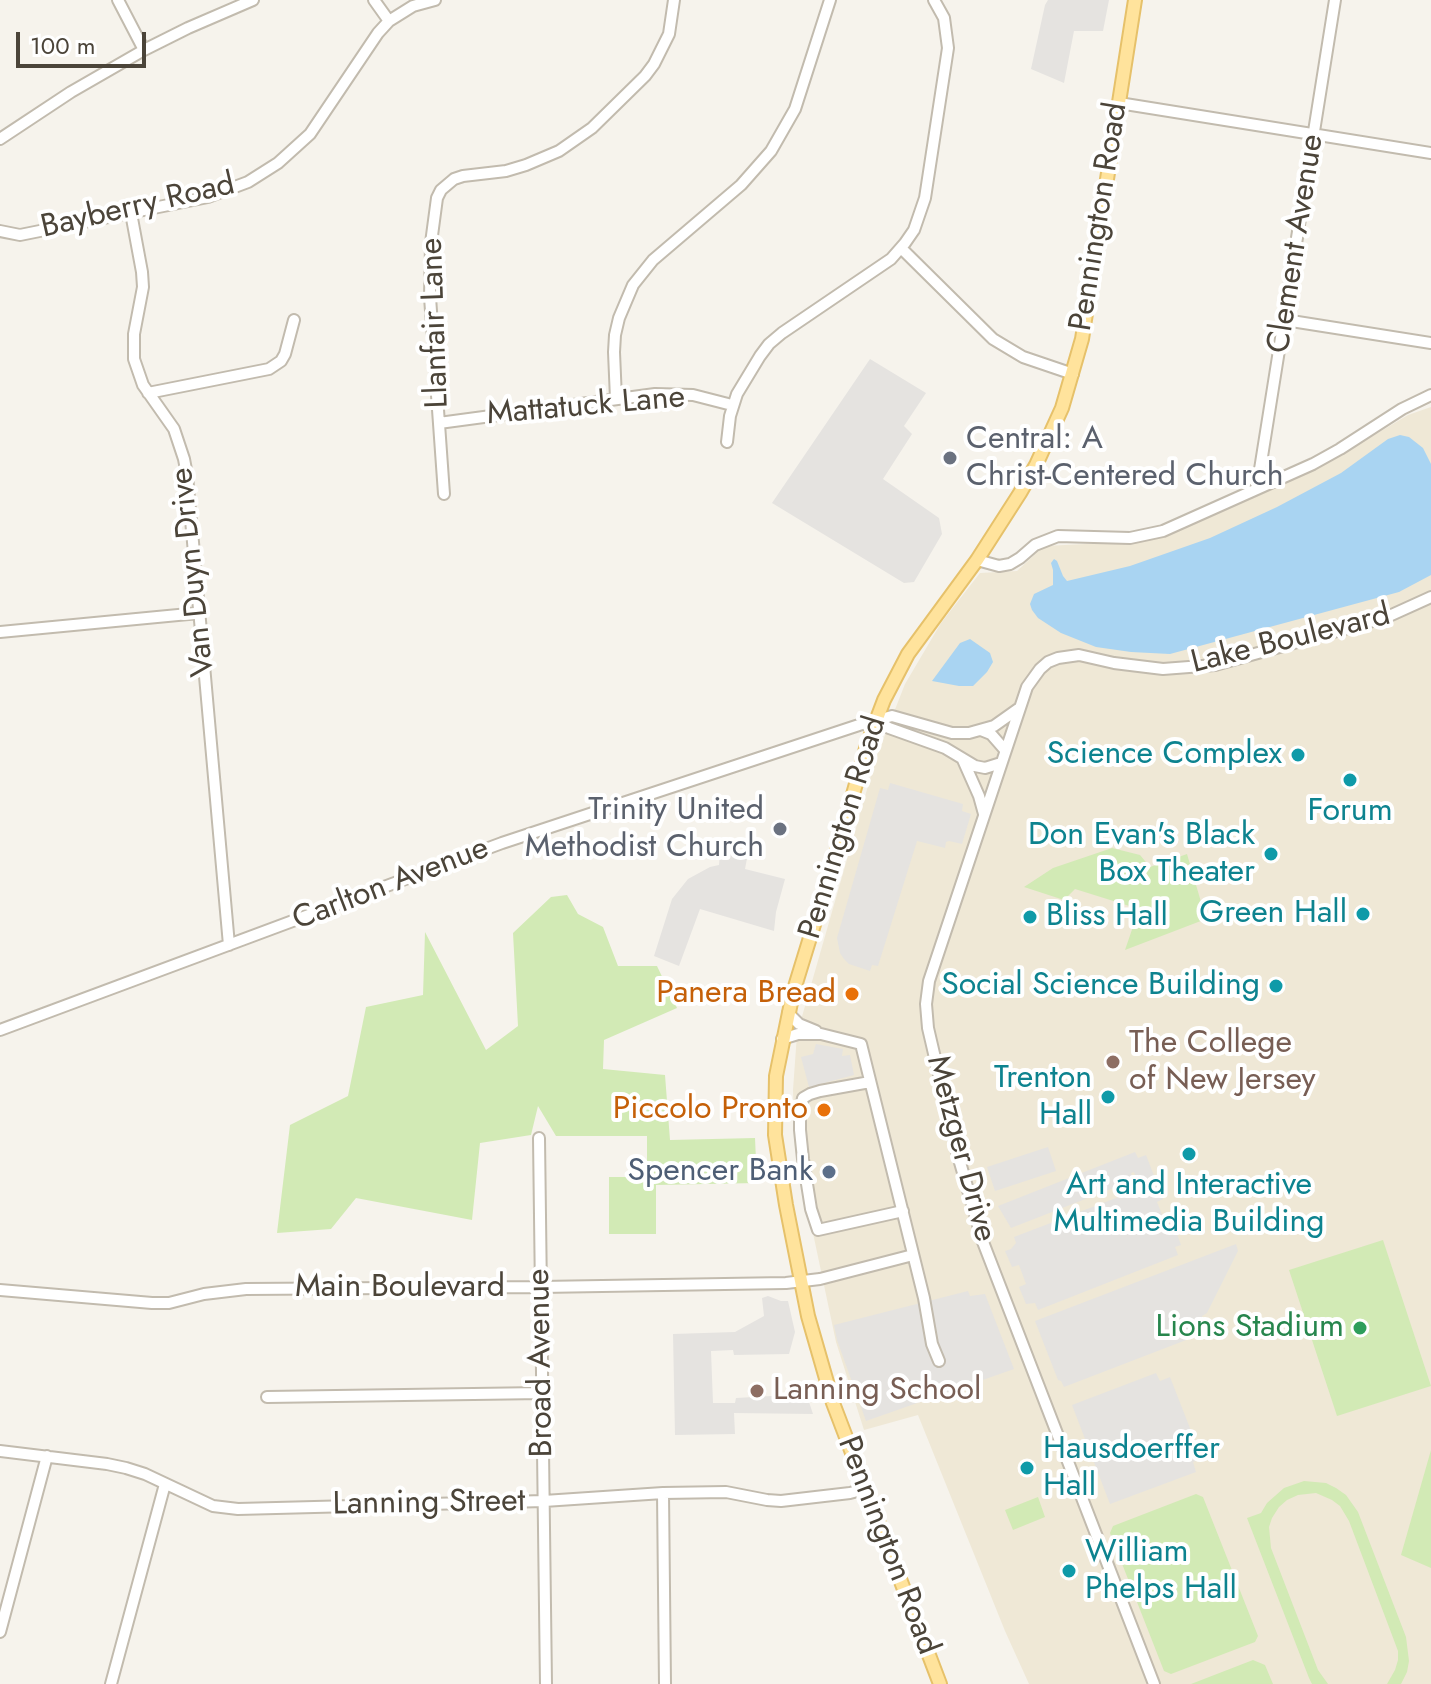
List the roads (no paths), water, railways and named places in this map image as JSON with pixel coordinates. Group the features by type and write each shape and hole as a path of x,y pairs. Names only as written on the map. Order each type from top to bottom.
{"main road":[{"name":"Pennington Road","path":"940,1684 832,1399 808,1316 775,1135 776,1076 788,1013 876,720 908,654 977,560 1036,465 1062,408 1073,374 1087,308 1135,0"}],"street":[{"path":"118,0 144,50"},
{"path":"0,139 71,92 144,50 253,0"},
{"path":"374,0 389,21"},
{"name":"Bayberry Road","path":"0,231 20,235 208,197 248,182 278,163 310,134 389,21 413,6 435,0"},
{"name":"Llanfair Lane","path":"444,494 430,270 435,207 441,190 447,183 463,176 506,171 544,158 568,146 592,128 645,76 663,50 669,34 674,0"},
{"path":"616,399 615,335 629,293 653,260 741,185 771,151 795,109 830,0"},
{"path":"727,442 732,405 769,344 878,268 901,248 914,230 925,198 947,61 944,18 934,0"},
{"name":"Clement Avenue","path":"1257,488 1335,0"},
{"path":"1119,103 1431,153"},
{"name":"Van Duyn Drive","path":"131,213 143,287 134,334 134,359 148,393 174,429 184,459 229,945"},
{"path":"901,248 993,339 1023,357 1073,374"},
{"path":"148,393 269,369 285,354 294,320"},
{"path":"1285,320 1431,343"},
{"name":"Mattatuck Lane","path":"439,423 672,393 702,396 732,405"},
{"path":"977,560 999,566 1010,564 1035,545 1058,536 1116,539 1163,531 1327,456 1402,409 1431,395"},
{"name":"Lake Boulevard","path":"1100,659 1163,669 1215,665 1387,617 1431,597"},
{"path":"0,632 199,613"},
{"name":"Metzger Drive","path":"1100,659 1069,655 1048,662 1032,678 1019,708 929,981 926,1004 928,1028 957,1152 983,1242 1154,1684"},
{"path":"876,720 892,716 952,733 969,733 1003,721 1019,708"},
{"path":"876,720 938,745 975,766 985,768 1001,763"},
{"name":"Carlton Avenue","path":"0,1030 551,826 876,720"},
{"path":"981,730 991,734 1005,750"},
{"path":"963,760 984,814"},
{"path":"788,1013 799,1024 821,1034 861,1044 925,1302 932,1344 939,1361"},
{"path":"782,1039 798,1034 821,1034"},
{"path":"870,1082 820,1091 803,1098 800,1130 811,1209 818,1230 903,1211"},
{"name":"Broad Avenue","path":"539,1138 546,1684"},
{"name":"Main Boulevard","path":"0,1290 160,1303 246,1289 802,1282 913,1255"},
{"path":"267,1397 542,1393"},
{"name":"Lanning Street","path":"0,1451 126,1468 213,1506 238,1509 544,1501 726,1492 781,1501 865,1489"},
{"path":"0,1632 47,1456"},
{"path":"111,1684 165,1484"},
{"path":"663,1493 665,1684"}],"water":[{"path":"1400,435 1409,437 1423,448 1431,464 1431,575 1399,592 1170,654 1096,647 1061,633 1038,618 1032,610 1030,604 1034,594 1053,585 1051,563 1054,559 1067,581 1130,566 1210,538 1341,473 1388,439"},
{"path":"970,639 990,653 993,662 987,672 973,686 932,681 960,643"}],"place":[{"name":"Central: A Christ-Centered Church","path":"950,458"},
{"name":"Science Complex","path":"1298,755"},
{"name":"Forum","path":"1350,780"},
{"name":"Trinity United Methodist Church","path":"780,829"},
{"name":"Don Evan's Black Box Theater","path":"1271,854"},
{"name":"Green Hall","path":"1363,914"},
{"name":"Bliss Hall","path":"1030,917"},
{"name":"Social Science Building","path":"1276,986"},
{"name":"Panera Bread","path":"852,994"},
{"name":"The College of New Jersey","path":"1113,1062"},
{"name":"Trenton Hall","path":"1108,1097"},
{"name":"Piccolo Pronto","path":"824,1110"},
{"name":"Art and Interactive Multimedia Building","path":"1189,1154"},
{"name":"Spencer Bank","path":"829,1172"},
{"name":"Lions Stadium","path":"1360,1328"},
{"name":"Lanning School","path":"757,1391"},
{"name":"Hausdoerffer Hall","path":"1027,1468"},
{"name":"William Phelps Hall","path":"1069,1571"}]}
